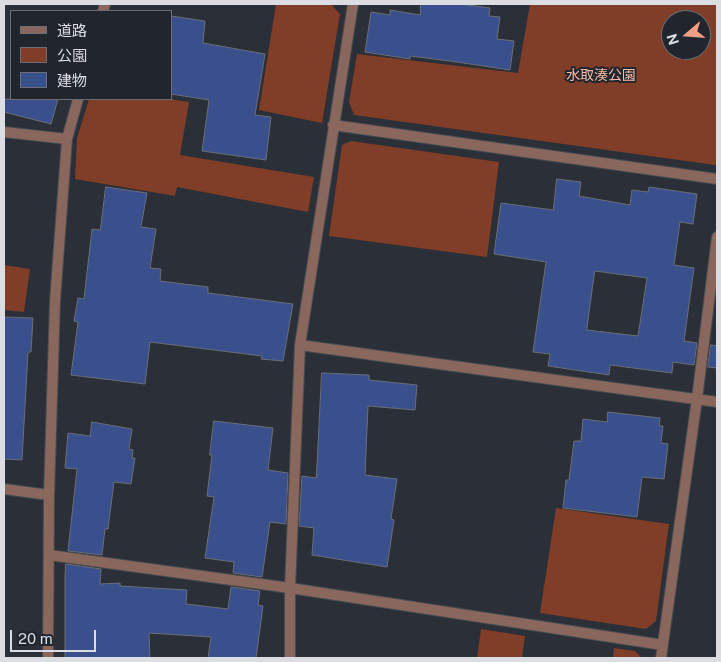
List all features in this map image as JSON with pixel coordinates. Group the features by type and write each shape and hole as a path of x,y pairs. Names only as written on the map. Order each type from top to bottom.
{"street":[{"path":"290,658 290,588 300,344 353,4"},
{"path":"48,658 48,495 55,301 67,139 78,100"},
{"path":"333,125 717,179"},
{"path":"4,132 67,139"},
{"path":"661,658 697,399 717,237"},
{"path":"300,344 717,402"},
{"path":"4,489 48,495"},
{"path":"49,555 290,588 663,645"}],"green space":[{"path":"276,4 331,4 340,14 322,123 259,110"},
{"name":"水取湊公園","path":"530,4 717,4 717,164 354,115 349,102 357,54 518,73"},
{"path":"172,99 189,102 180,155 314,177 308,212 177,187 175,196 75,179 77,138 89,100"},
{"path":"351,141 499,162 487,257 329,236 342,145"},
{"path":"4,265 30,269 24,312 4,310"},
{"path":"556,508 669,524 656,621 646,629 540,613"},
{"path":"481,629 525,636 522,658 477,658"},
{"path":"614,648 635,651 642,658 613,658"}],"building":[{"path":"421,4 460,4 490,8 489,16 500,17 497,39 514,41 510,70 410,56 410,59 365,52 371,12 390,15 390,10 420,15"},
{"path":"172,16 205,21 203,43 265,54 255,115 271,117 266,160 202,151 209,100 172,94"},
{"path":"4,99 58,100 51,124 4,112"},
{"path":"557,179 581,182 579,196 630,205 632,190 648,192 649,187 697,194 693,224 680,222 674,265 694,268 684,341 697,343 694,365 673,362 672,373 610,365 609,375 548,366 550,354 533,352 546,262 494,254 501,203 553,210","holes":["595,271 647,278 638,336 587,330"]},
{"path":"106,187 147,193 141,227 156,229 150,268 161,269 160,281 208,287 208,293 293,304 283,361 261,359 262,356 150,342 145,384 71,375 78,322 74,321 78,298 84,299 92,229 100,230"},
{"path":"4,317 33,318 31,352 28,352 22,460 4,459"},
{"path":"711,345 717,346 717,368 708,367"},
{"path":"322,373 369,375 369,380 417,385 415,410 368,406 365,475 397,479 391,519 394,520 387,567 312,555 314,528 299,526 302,476 316,478"},
{"path":"608,412 660,418 659,426 663,426 661,443 668,444 664,479 642,477 637,517 563,508 566,480 569,480 574,441 581,441 583,419 607,422"},
{"path":"214,421 273,428 268,470 288,473 286,524 270,522 262,577 233,573 234,562 205,558 214,497 207,496"},
{"path":"92,422 132,429 129,449 133,450 132,458 135,458 131,484 114,482 108,529 105,529 102,555 68,551 77,469 65,468 68,433 90,436"},
{"path":"66,564 101,569 100,584 120,583 120,586 187,590 186,604 228,609 231,587 260,591 258,605 263,606 256,658 208,658 211,637 149,633 150,658 65,658"}]}
